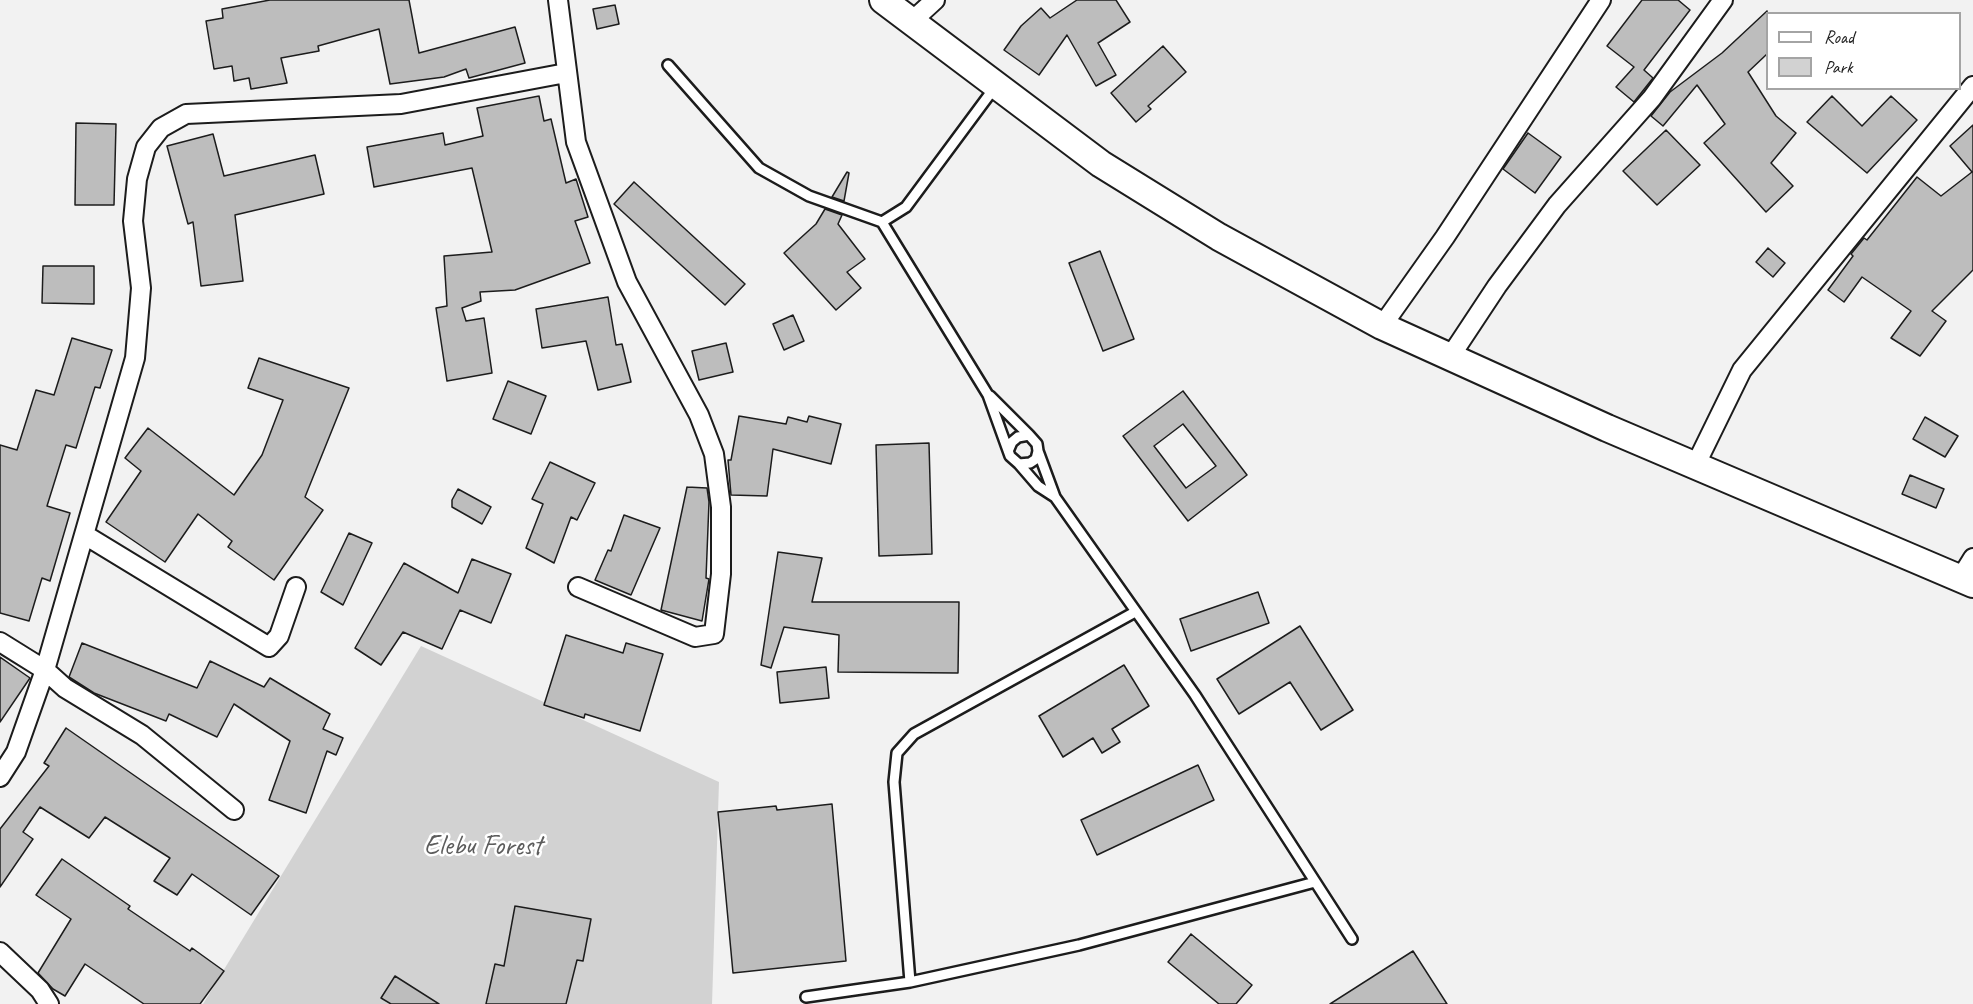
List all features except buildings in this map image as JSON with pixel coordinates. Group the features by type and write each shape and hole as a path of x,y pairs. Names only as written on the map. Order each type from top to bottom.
{"main road":[{"path":"883,0 1101,164 1219,237 1382,326 1607,428 1969,574"}],"street":[{"path":"558,0 576,142 597,207 627,282 699,415 714,454 722,507 722,574 714,634 695,637 578,587"},
{"path":"911,22 934,0"},
{"path":"1382,326 1445,237 1601,0"},
{"path":"1450,357 1497,286 1557,205 1652,98 1723,0"},
{"path":"0,777 16,752 45,670 135,358 141,288 134,221 137,179 146,147 161,128 186,114 401,104 566,73"},
{"path":"1696,464 1742,370 1973,86"},
{"path":"85,535 269,647 279,636 296,588"},
{"path":"0,642 45,670 65,688 142,735 234,810"},
{"path":"0,952 40,990 49,1004"}],"lane":[{"path":"668,65 759,168 809,196 882,222 988,395 1010,456 1038,486 1055,497"},
{"path":"882,222 906,207 997,85"},
{"path":"988,395 1037,444 1055,497 1195,694 1352,939"},
{"path":"1009,449 1018,437 1029,435"},
{"path":"1019,464 1030,463 1036,459 1038,452"},
{"path":"910,982 894,782 897,753 914,734 1135,612"},
{"path":"806,997 910,982 1079,945 1315,882"}],"green space":[{"name":"Elebu Forest","path":"421,646 719,782 712,1004 203,1004"}]}
